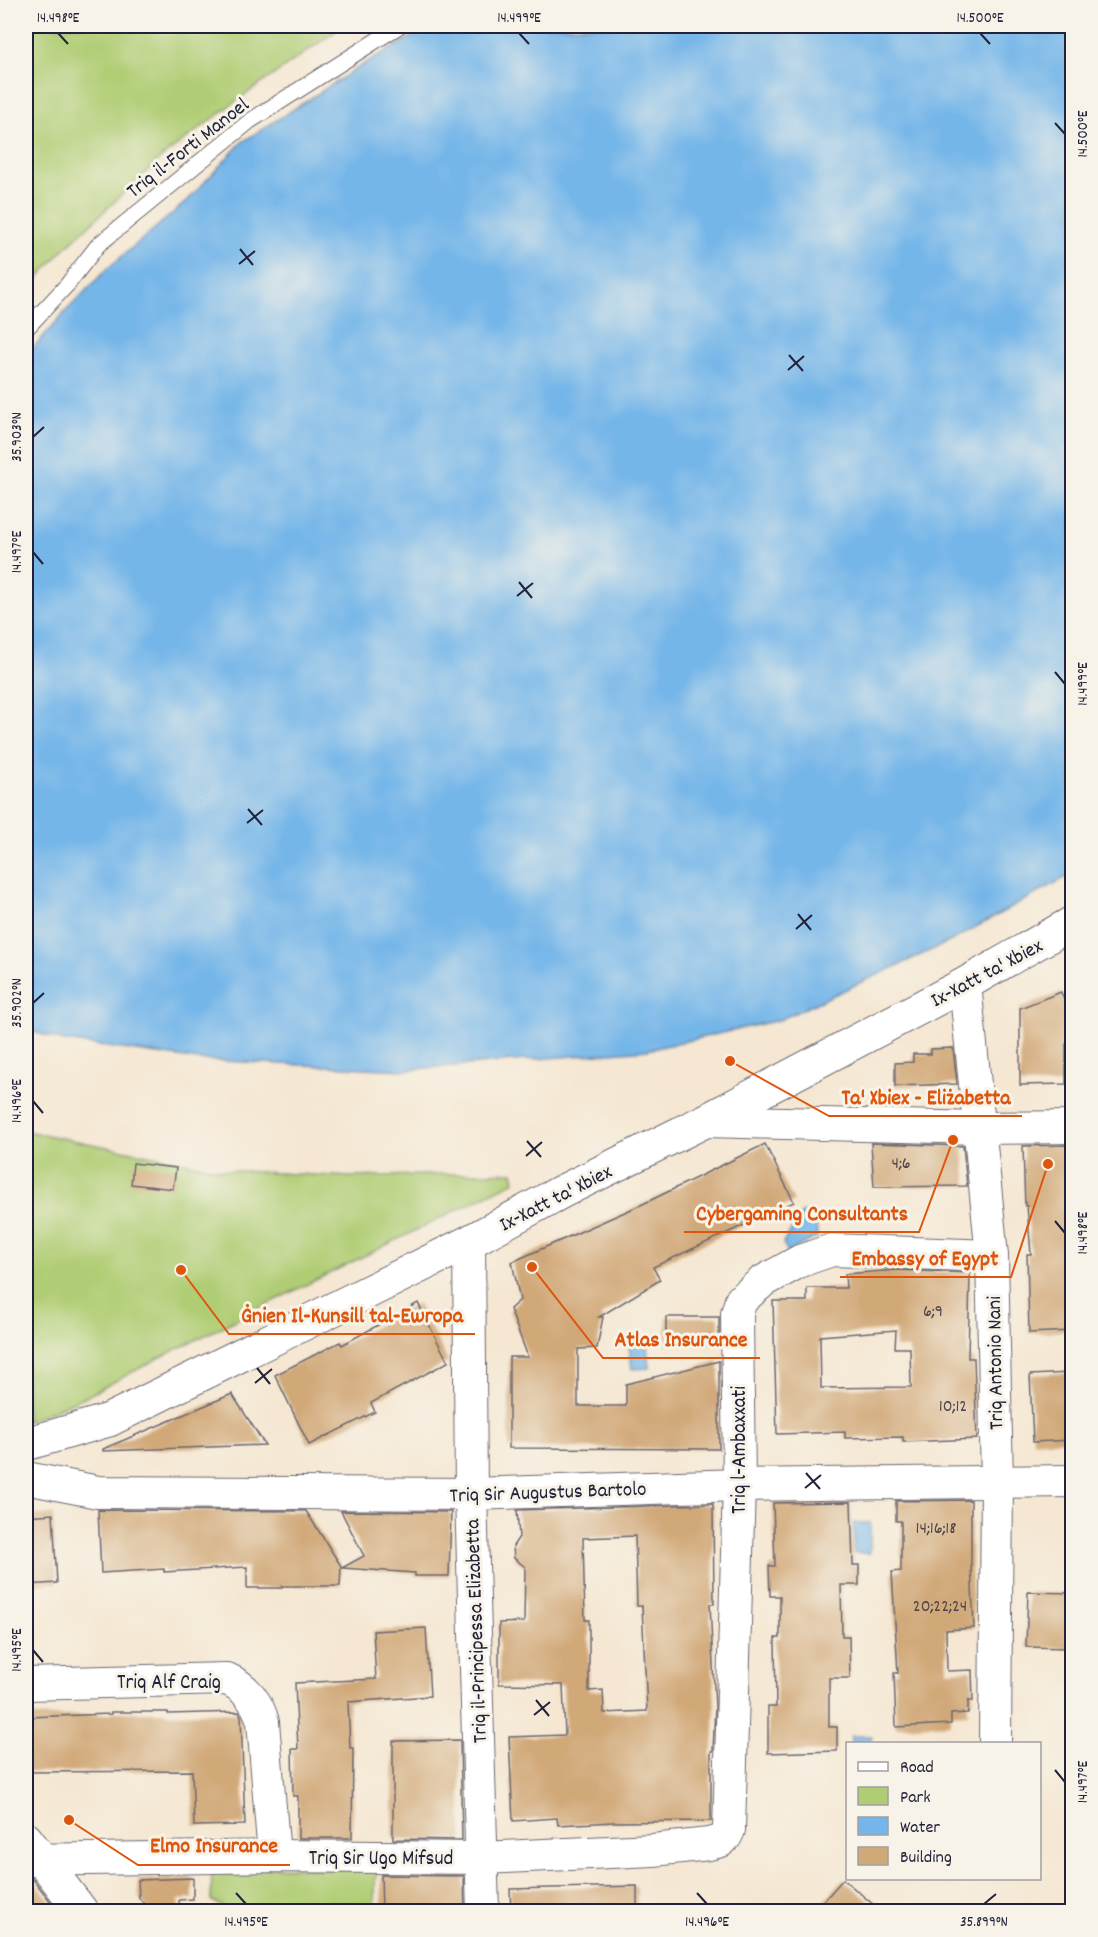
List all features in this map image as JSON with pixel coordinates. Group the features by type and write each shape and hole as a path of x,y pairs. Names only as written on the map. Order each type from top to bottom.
{"main road":[{"name":"Ix-Xatt ta' Xbiex","path":"26,1444 109,1420 469,1242 561,1192 705,1121 1068,931"},
{"path":"31,1853 82,1911"}],"street":[{"name":"Triq Antonio Nani","path":"965,984 992,1256 997,1481 995,1742"},
{"path":"705,1121 979,1128 1072,1127"},
{"name":"Triq il-Prinċipessa Eliżabetta","path":"469,1242 471,1494 483,1911"},
{"name":"Triq l-Ambaxxati","path":"729,1830 739,1485 737,1314 741,1300 762,1282 800,1261 832,1250 992,1256"},
{"name":"Triq Sir Augustus Bartolo","path":"26,1478 99,1492 471,1494 739,1485 1072,1481"},
{"name":"Triq Alf Craig","path":"26,1684 227,1679 234,1682 257,1704 263,1722 274,1856"},
{"name":"Triq Sir Ugo Mifsud","path":"31,1853 482,1858 709,1845 721,1841 729,1830"}],"lane":[{"name":"Triq il-Forti Manoel","path":"26,329 67,285 99,244 241,128 399,26"}],"green space":[{"path":"26,26 343,26 162,157 64,249 26,291"},
{"path":"26,1131 225,1170 351,1177 513,1172 515,1181 89,1395 26,1422"},
{"path":"212,1866 376,1869 374,1911 229,1911 211,1900"}],"water":[{"path":"432,26 1072,26 1072,874 949,942 779,1020 647,1050 404,1070 200,1060 65,1041 26,1030 26,356 107,269 187,201 242,142 372,59"},
{"path":"802,1213 816,1214 817,1237 788,1252 783,1243"},
{"path":"643,1339 647,1344 649,1368 632,1369 629,1347"},
{"path":"854,1523 870,1523 870,1553 854,1553"},
{"path":"851,1736 872,1736 872,1742 851,1742"}],"building":[{"path":"1061,992 1072,1021 1072,1042 1066,1044 1066,1084 1020,1085 1020,1008"},
{"path":"953,1048 957,1084 895,1086 895,1063 913,1062 913,1054 931,1054 931,1049"},
{"path":"871,1143 963,1146 967,1186 874,1187"},
{"path":"765,1144 794,1202 653,1267 660,1280 599,1317 603,1317 597,1348 578,1349 578,1406 626,1406 626,1384 719,1361 719,1449 509,1448 509,1357 528,1357 510,1309 520,1300 512,1262 645,1203"},
{"path":"1072,1145 1072,1331 1029,1333 1027,1254 1031,1254 1027,1206 1025,1206 1023,1146"},
{"path":"133,1163 176,1168 173,1189 131,1184"},
{"path":"897,1270 970,1273 968,1358 974,1358 977,1439 903,1442 903,1437 845,1438 845,1432 777,1434 773,1301 807,1301 807,1288 846,1288 845,1274","holes":["896,1330 895,1348 910,1348 911,1387 821,1388 820,1336"]},
{"path":"418,1303 448,1362 371,1403 375,1412 309,1445 275,1375 340,1342 342,1345"},
{"path":"666,1317 719,1317 719,1343 666,1345"},
{"path":"1069,1373 1069,1384 1072,1384 1072,1440 1033,1442 1030,1375"},
{"path":"232,1394 265,1445 103,1451 103,1449"},
{"path":"971,1500 974,1628 946,1630 947,1671 972,1670 973,1701 968,1701 968,1713 951,1714 951,1724 896,1727 894,1673 898,1673 892,1572 901,1571 901,1521 896,1521 896,1501"},
{"path":"851,1502 853,1565 859,1565 859,1585 841,1585 842,1636 849,1636 850,1678 829,1678 829,1727 837,1727 837,1751 768,1753 768,1707 776,1707 775,1638 780,1638 780,1596 770,1596 769,1566 775,1566 773,1503"},
{"path":"713,1504 714,1604 710,1604 715,1707 713,1751 711,1751 711,1821 558,1825 557,1818 513,1821 509,1737 565,1735 563,1685 499,1684 499,1623 524,1622 525,1567 514,1558 513,1546 519,1537 517,1510","holes":["635,1536 637,1606 642,1606 647,1711 604,1713 603,1690 589,1691 589,1620 585,1620 583,1538"]},
{"path":"98,1510 306,1511 341,1566 340,1586 247,1588 247,1567 101,1573"},
{"path":"341,1511 451,1512 449,1576 415,1576 415,1573 342,1568 364,1556"},
{"path":"53,1514 57,1583 26,1585 26,1516"},
{"path":"1028,1592 1072,1593 1072,1638 1068,1648 1026,1647"},
{"path":"426,1628 430,1696 348,1702 350,1748 353,1748 352,1838 298,1838 298,1796 293,1796 292,1749 298,1749 295,1683 376,1679 373,1631"},
{"path":"111,1712 168,1712 168,1714 239,1712 245,1825 194,1826 192,1771 26,1772 26,1717 111,1714"},
{"path":"460,1740 462,1840 393,1839 393,1741"},
{"path":"381,1875 464,1876 465,1911 382,1911"},
{"path":"26,1878 32,1878 58,1911 26,1911"},
{"path":"193,1878 193,1899 179,1900 180,1911 150,1911 139,1898 138,1880"},
{"path":"843,1879 881,1911 815,1911"},
{"path":"637,1886 637,1911 511,1911 510,1889"}],"place":[{"name":"Ta' Xbiex - Eliżabetta","path":"730,1061"},
{"name":"Cybergaming Consultants","path":"953,1140"},
{"name":"Embassy of Egypt","path":"1048,1164"},
{"name":"Atlas Insurance","path":"532,1267"},
{"name":"Ġnien Il-Kunsill tal-Ewropa","path":"181,1270"},
{"name":"Elmo Insurance","path":"69,1820"}]}
